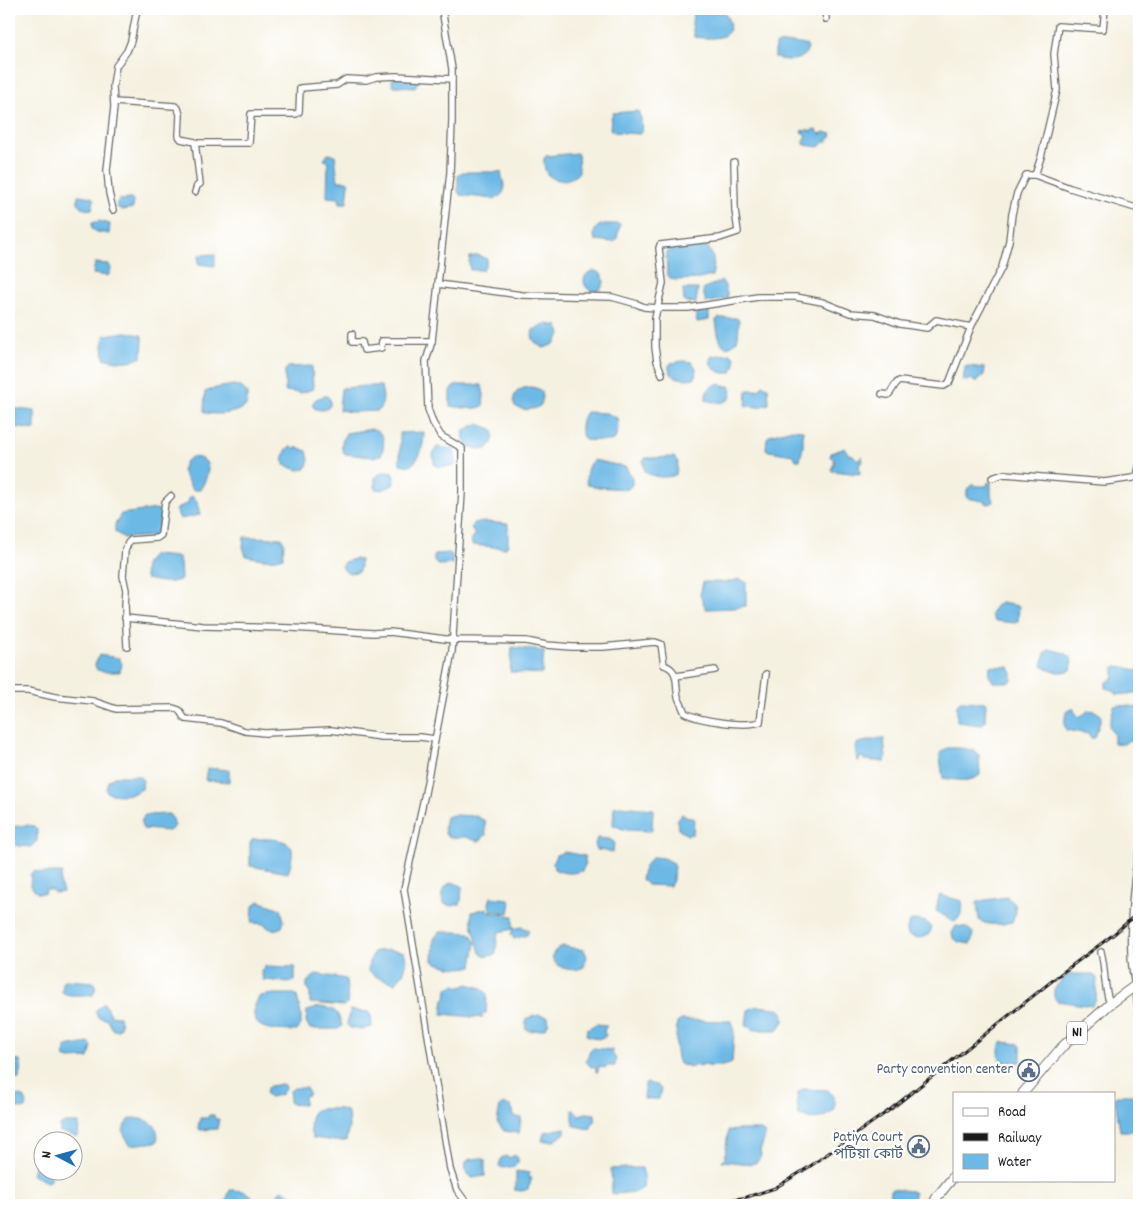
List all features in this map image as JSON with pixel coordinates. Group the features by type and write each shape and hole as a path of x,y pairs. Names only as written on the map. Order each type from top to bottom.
{"highway":[{"name":"N1","path":"1024,1092 1063,1046 1110,1004 1137,984"},
{"path":"933,1205 953,1177"}],"street":[{"path":"112,210 107,170 114,102 113,86 116,66 127,51 137,9"},
{"path":"442,9 452,69 450,173 432,341 426,361 428,409 432,424 441,436 462,448 462,492 453,640 404,889 450,1169 457,1190 468,1205"},
{"path":"825,9 826,19"},
{"path":"1035,175 1057,90 1054,54 1058,26 1103,29 1105,9"},
{"path":"114,102 175,106 178,108 180,115 179,137 195,143 249,143 252,114 296,114 299,112 300,88 336,84 346,79 366,80 376,77 452,79"},
{"path":"195,143 200,184 195,192"},
{"path":"662,374 657,361 655,318 663,283 660,245 720,238 738,232 735,210 734,162"},
{"path":"882,394 888,395 893,385 899,381 944,386 949,383 971,327 1002,267 1018,193 1026,175 1035,175 1139,209"},
{"path":"438,284 522,296 612,297 644,307 657,308 688,308 758,297 796,297 822,302 850,313 875,315 900,324 927,328 936,320 971,327"},
{"path":"352,334 352,342 362,342 364,350 381,348 382,341 432,341"},
{"path":"992,478 1004,474 1104,482 1133,478 1137,476 1139,467"},
{"path":"127,646 126,590 123,576 125,551 128,543 136,538 150,539 161,535 165,502 172,496"},
{"path":"125,618 203,626 292,628 373,633 390,632 453,640 526,641 554,646 603,647 655,642 661,644 664,665 670,667 675,672 678,696 687,714 723,723 760,722 766,674"},
{"path":"676,676 715,670"},
{"path":"9,691 28,691 55,697 94,701 116,709 173,708 179,710 185,720 221,723 245,731 265,733 331,730 382,737 435,739"},
{"path":"1139,853 1136,865 1132,918 1132,958 1137,984 1139,1017"},
{"path":"1101,952 1104,965 1104,986 1110,1004"}],"water":[{"path":"693,13 725,13 729,22 727,33 716,38 694,37"},
{"path":"793,43 808,47 803,56 795,60 775,58 775,46 777,44"},
{"path":"393,77 417,78 417,84 415,87 393,86"},
{"path":"638,111 641,118 642,133 614,132 610,129 613,113"},
{"path":"808,129 809,131 817,130 820,134 824,132 832,134 831,138 828,138 828,141 819,147 805,145 803,141 806,135 801,132"},
{"path":"577,153 579,172 576,175 560,180 548,175 544,162 546,156"},
{"path":"328,154 335,155 338,181 347,181 349,183 347,203 340,203 339,198 327,197 328,161 324,160"},
{"path":"462,172 501,172 504,191 499,197 494,199 460,195 458,191 458,175"},
{"path":"78,196 94,199 92,209 81,207 78,202"},
{"path":"131,199 134,201 133,208 122,210 117,207 119,200"},
{"path":"99,221 110,224 109,234 92,229 92,223"},
{"path":"604,224 620,224 617,238 614,242 595,240 595,229"},
{"path":"708,247 713,261 712,276 699,279 676,280 671,279 667,274 666,253 669,248"},
{"path":"215,254 215,266 198,264 199,255"},
{"path":"478,255 487,259 486,265 483,270 470,270 470,257"},
{"path":"95,263 109,264 111,269 108,276 93,274"},
{"path":"590,271 598,271 604,277 604,285 598,291 590,291 584,285 584,277"},
{"path":"722,281 728,298 706,303 704,288"},
{"path":"683,289 698,289 696,303 684,302"},
{"path":"700,309 709,310 709,320 697,322 695,312"},
{"path":"718,318 736,318 739,320 738,338 734,344 725,347 721,342 716,324"},
{"path":"547,324 558,326 561,334 554,344 544,348 534,341 532,333 533,330"},
{"path":"126,332 141,335 143,339 142,357 123,361 104,358 103,345 105,335"},
{"path":"732,354 735,358 735,363 732,372 720,372 711,365 710,359 712,356"},
{"path":"692,362 696,368 695,378 682,379 671,374 669,366 671,363"},
{"path":"312,366 313,389 301,393 285,391 285,370 288,367"},
{"path":"965,367 985,368 984,375 975,382 971,379 963,380"},
{"path":"720,383 723,386 730,386 732,391 730,399 724,402 706,400 706,394 709,389"},
{"path":"234,385 246,392 246,406 237,411 222,414 211,414 204,411 205,392"},
{"path":"456,385 482,385 484,395 483,406 471,408 450,406 450,390"},
{"path":"763,385 768,387 769,404 759,407 746,406 747,390 758,390"},
{"path":"381,386 383,402 378,411 352,412 339,410 341,389"},
{"path":"528,387 536,388 541,392 541,405 528,410 521,409 515,406 514,396 521,389"},
{"path":"324,396 330,399 330,406 323,410 314,408 312,404 316,399"},
{"path":"9,408 35,411 35,430 9,426"},
{"path":"586,412 606,413 617,418 618,428 615,439 610,441 585,440 581,426"},
{"path":"478,424 492,429 494,434 491,444 487,449 473,448 466,444 464,440 464,430"},
{"path":"372,429 382,436 384,443 381,455 373,457 345,454 342,444 346,433"},
{"path":"792,429 803,430 803,447 800,460 796,460 793,455 766,449 767,438 770,435"},
{"path":"424,432 422,446 414,463 410,466 400,464 400,433"},
{"path":"290,447 307,451 309,460 306,469 298,470 284,465 283,457"},
{"path":"437,447 453,449 455,466 439,467 434,464 433,454"},
{"path":"845,448 848,454 853,455 858,460 862,456 863,462 859,464 860,474 832,471 834,458 830,457 831,453"},
{"path":"191,457 204,460 207,464 207,474 200,490 192,489 182,471 185,462"},
{"path":"674,457 678,462 676,475 660,477 645,472 643,460 646,458"},
{"path":"593,460 626,467 632,478 632,485 628,489 595,487 587,484 587,471"},
{"path":"383,472 393,473 395,478 393,485 382,490 375,489 375,477"},
{"path":"988,482 991,483 992,503 988,504 983,501 967,498 967,489 973,484 987,486"},
{"path":"192,496 197,501 200,515 180,519 176,510 187,504"},
{"path":"157,509 161,512 156,536 124,538 115,532 115,525 121,514"},
{"path":"473,523 508,524 508,545 506,548 472,545 471,538 474,537 474,532 471,530"},
{"path":"244,537 282,538 284,542 283,557 260,559 246,556 243,547"},
{"path":"450,553 452,555 452,564 439,565 434,562 434,556 437,554"},
{"path":"153,555 178,557 181,579 169,582 146,579 144,573 145,566"},
{"path":"354,559 360,560 358,572 349,573 344,570 342,565 344,562"},
{"path":"739,579 746,582 746,606 706,609 700,595 703,582 728,582"},
{"path":"1001,603 1019,606 1018,621 1016,623 994,621 991,615 995,606"},
{"path":"512,647 544,651 542,674 510,672"},
{"path":"1049,649 1067,654 1072,664 1071,670 1056,672 1042,666 1045,653"},
{"path":"99,655 119,658 122,664 120,672 97,670 95,665"},
{"path":"990,666 1009,667 1012,673 1012,680 1010,682 993,682 989,675"},
{"path":"1116,666 1139,671 1139,693 1131,693 1130,695 1116,694 1115,691 1106,688 1106,683 1114,677 1114,668"},
{"path":"960,701 986,702 985,722 981,725 957,722 957,704"},
{"path":"1114,706 1139,707 1139,735 1137,740 1129,740 1124,744 1114,743 1114,735 1109,726"},
{"path":"1074,709 1079,717 1088,710 1100,714 1101,718 1095,738 1091,738 1089,734 1066,730 1064,724 1066,712"},
{"path":"884,739 885,762 864,760 864,758 860,757 859,761 857,760 855,747 858,743"},
{"path":"947,748 968,749 976,752 979,755 980,775 967,780 943,778 940,758 941,752"},
{"path":"207,768 229,770 229,782 205,780"},
{"path":"116,776 139,776 143,780 142,789 125,795 108,793 106,790 108,781"},
{"path":"614,807 653,809 652,829 650,831 626,830 613,825"},
{"path":"169,814 175,826 169,831 143,829 141,825 145,815"},
{"path":"682,814 694,819 693,834 687,835 678,829 677,820"},
{"path":"453,815 476,816 485,821 486,835 479,841 475,841 466,837 452,838 445,834 446,817"},
{"path":"34,826 37,829 37,841 31,847 11,843 9,841 9,831 11,827"},
{"path":"597,838 609,839 614,842 613,852 597,850 594,847 596,846"},
{"path":"253,839 269,839 287,843 292,850 288,873 250,866 250,843"},
{"path":"565,852 585,856 585,865 582,871 568,873 554,869 553,862 556,855"},
{"path":"653,857 663,858 674,863 673,880 670,886 647,885 641,879 645,867"},
{"path":"34,871 62,873 60,883 63,892 54,893 52,890 45,890 45,893 37,893 30,886 31,873"},
{"path":"452,882 462,886 460,904 453,906 444,904 442,897 444,888"},
{"path":"940,895 962,901 962,912 955,922 936,911"},
{"path":"491,897 509,899 511,902 509,913 490,911 489,903"},
{"path":"1007,897 1015,904 1016,912 1012,922 995,924 979,920 977,903 979,901"},
{"path":"259,901 281,909 284,921 282,927 273,929 268,928 265,924 252,923 253,906"},
{"path":"487,908 487,912 513,916 513,929 499,932 495,955 486,956 480,953 471,916 472,912"},
{"path":"911,921 926,922 931,926 931,931 927,936 919,938 909,936 907,930 909,924"},
{"path":"956,926 966,927 973,933 970,944 959,942 953,938 952,933"},
{"path":"522,927 529,930 527,935 514,939 511,934 513,929"},
{"path":"440,931 470,933 476,943 472,966 452,967 433,961 434,939"},
{"path":"563,946 584,950 587,956 584,967 568,969 556,964 553,960 553,955 556,950"},
{"path":"390,950 404,952 406,961 405,969 395,983 379,978 368,971 369,962 375,951"},
{"path":"266,966 295,967 295,981 263,980 261,970"},
{"path":"317,974 346,979 348,1003 343,1006 310,1003 310,990 307,989 307,982"},
{"path":"1070,974 1092,974 1097,978 1096,999 1092,1006 1057,1001 1054,997 1054,989"},
{"path":"63,981 93,982 96,987 93,995 68,995 62,992"},
{"path":"468,984 482,988 487,994 486,1013 481,1015 483,1018 442,1014 447,988 455,985 461,987"},
{"path":"295,994 297,996 301,1023 297,1031 271,1029 259,1025 255,1020 254,1009 260,996"},
{"path":"104,1003 110,1015 119,1016 121,1025 118,1030 113,1030 108,1020 98,1017 95,1011"},
{"path":"757,1006 777,1008 783,1012 784,1021 778,1030 755,1030 746,1026 748,1010"},
{"path":"319,1007 335,1011 342,1026 338,1029 310,1029 306,1022 307,1011"},
{"path":"350,1010 369,1012 372,1027 362,1029 350,1028 347,1024"},
{"path":"539,1015 548,1017 548,1025 546,1027 541,1030 529,1031 525,1028 527,1018"},
{"path":"681,1020 731,1021 734,1032 732,1063 717,1066 702,1064 701,1067 679,1064 676,1055 676,1039 677,1023"},
{"path":"596,1024 607,1025 604,1031 606,1036 598,1039 586,1035 587,1029"},
{"path":"1004,1042 1021,1046 1021,1061 1017,1063 1000,1062 1000,1044"},
{"path":"89,1043 92,1046 89,1058 69,1059 64,1057 65,1047"},
{"path":"593,1048 612,1050 616,1059 615,1066 604,1068 599,1066 598,1072 596,1072 595,1067 591,1067 586,1061 590,1050"},
{"path":"9,1058 20,1061 21,1074 19,1079 9,1080"},
{"path":"281,1084 285,1088 282,1094 270,1097 266,1094 267,1088 270,1086"},
{"path":"645,1084 656,1085 661,1089 659,1099 644,1099"},
{"path":"294,1088 306,1088 309,1093 304,1096 304,1105 291,1104 289,1102 290,1091"},
{"path":"803,1089 828,1090 834,1096 834,1111 817,1118 799,1116 798,1093"},
{"path":"13,1095 24,1097 27,1104 26,1108 10,1106 9,1098"},
{"path":"1137,1095 1139,1101 1139,1131 1120,1131 1116,1096"},
{"path":"505,1104 511,1106 513,1116 521,1118 519,1133 504,1131 497,1122 500,1106"},
{"path":"322,1109 341,1109 348,1112 349,1127 346,1141 313,1138 310,1129 312,1113"},
{"path":"572,1110 579,1115 586,1113 595,1114 595,1120 590,1129 574,1126"},
{"path":"209,1115 214,1115 215,1119 219,1119 217,1129 200,1130 198,1127 200,1118 208,1118"},
{"path":"133,1118 148,1121 155,1127 158,1136 157,1142 130,1145 123,1132 126,1123"},
{"path":"64,1123 79,1123 78,1132 60,1132 60,1126"},
{"path":"565,1128 565,1133 555,1141 542,1141 544,1132"},
{"path":"761,1130 766,1134 760,1151 761,1156 757,1162 752,1164 722,1161 725,1157 728,1131"},
{"path":"515,1155 518,1158 518,1163 513,1168 499,1166 501,1158 506,1156 509,1158"},
{"path":"482,1158 485,1160 485,1176 472,1178 465,1170 465,1163 470,1159"},
{"path":"642,1168 644,1177 643,1188 635,1192 612,1193 611,1169"},
{"path":"516,1171 530,1173 529,1178 532,1178 528,1189 522,1191 514,1190"},
{"path":"891,1189 914,1193 913,1204 899,1205 890,1203"},
{"path":"230,1190 243,1191 251,1195 253,1199 250,1205 226,1205"},
{"path":"280,1191 286,1191 293,1196 293,1205 276,1205 275,1199"}],"railway":[{"path":"702,1205 747,1197 775,1188 809,1167 891,1109 1114,934 1139,912"}],"place":[{"name":"Party convention center","path":"1029,1070"},
{"name":"Patiya Court পটিয়া কোর্ট","path":"919,1147"}]}
